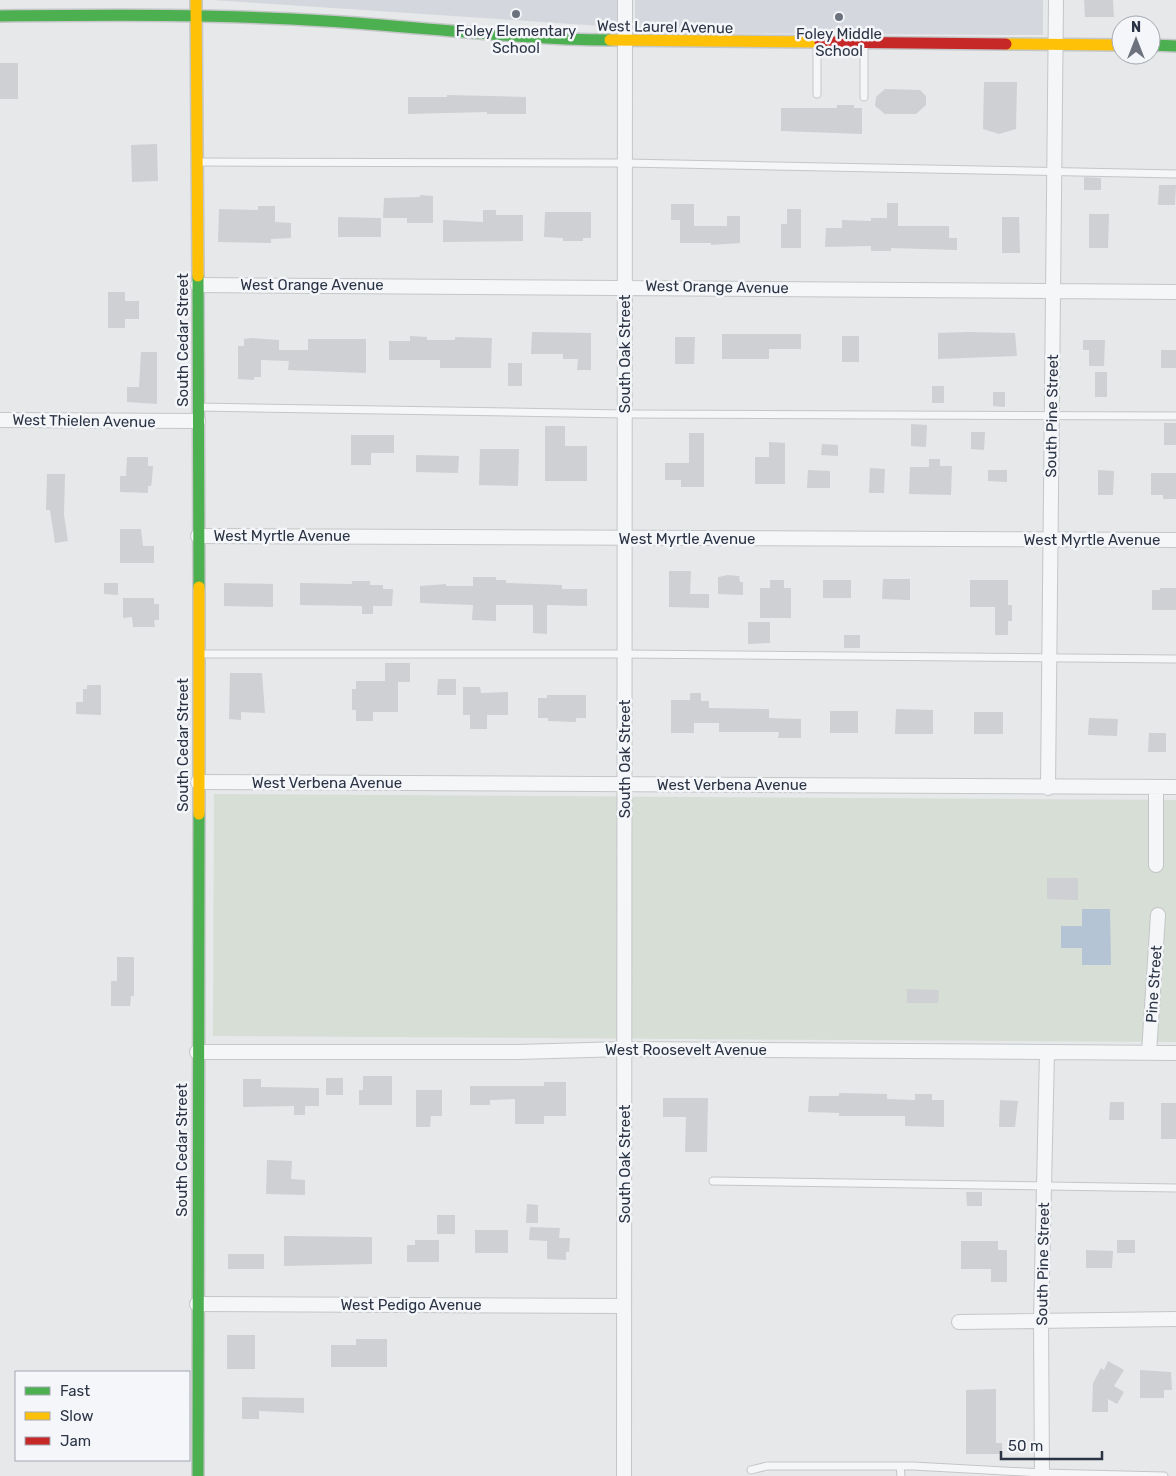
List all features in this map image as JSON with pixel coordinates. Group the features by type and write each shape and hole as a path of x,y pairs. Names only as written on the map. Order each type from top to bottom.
{"street":[{"name":"South Cedar Street","path":"196,0 198,162 198,1476"},
{"name":"South Oak Street","path":"624,1476 626,0"},
{"name":"South Pine Street","path":"1048,788 1056,0"},
{"name":"West Laurel Avenue","path":"0,16 196,14 362,23 502,36 626,42 1111,45"},
{"path":"1161,45 1176,46"},
{"name":"West Orange Avenue","path":"198,285 625,286 1176,292"},
{"name":"West Thielen Avenue","path":"0,420 198,422"},
{"name":"West Myrtle Avenue","path":"198,536 1176,540"},
{"name":"West Verbena Avenue","path":"198,782 1048,788 1176,787"},
{"path":"1156,787 1156,865"},
{"name":"Pine Street","path":"1149,1053 1158,915"},
{"name":"West Roosevelt Avenue","path":"197,1052 517,1052 625,1049 1176,1053"},
{"name":"South Pine Street","path":"1042,1475 1041,1321 1047,1052"},
{"name":"West Pedigo Avenue","path":"197,1304 624,1306"},
{"path":"959,1322 1176,1319"}],"lane":[{"path":"817,43 817,94"},
{"path":"864,43 864,97"},
{"path":"198,162 625,163 1176,174"},
{"path":"198,407 625,414 1176,416"},
{"path":"198,654 625,654 1176,659"},
{"path":"713,1180 1176,1188"},
{"path":"751,1470 767,1466 900,1466 1042,1475 1164,1476"},
{"path":"900,1466 900,1476"}],"shaded area":[{"name":"Foley Elementary School","path":"212,0 617,0 617,27"},
{"name":"Foley Middle School","path":"635,0 1043,0 1043,35 635,33"},
{"path":"214,794 1176,800 1176,1042 213,1036"}],"water":[{"path":"1082,909 1110,909 1111,965 1082,965 1082,948 1061,948 1061,926 1082,926"}],"building":[{"path":"1084,0 1113,0 1114,15 1111,15 1111,17 1085,17"},
{"path":"0,63 18,63 18,99 0,99"},
{"path":"984,82 1017,82 1016,129 999,134 983,129"},
{"path":"885,89 920,90 926,96 926,105 916,114 885,114 875,106 876,97"},
{"path":"447,95 526,97 526,114 487,114 487,112 408,114 408,97 447,97"},
{"path":"837,105 854,105 854,108 862,108 862,134 781,131 781,108 837,108"},
{"path":"157,144 158,181 132,182 131,145"},
{"path":"1084,177 1101,178 1101,190 1084,190"},
{"path":"1159,185 1176,185 1175,205 1158,205"},
{"path":"420,195 433,196 433,223 407,223 407,218 383,218 384,198 420,197"},
{"path":"887,203 898,203 898,226 949,226 949,238 957,238 957,250 891,248 891,251 871,251 871,246 825,247 826,228 842,228 842,220 871,221 871,218 887,218"},
{"path":"671,204 694,204 694,226 727,226 727,216 740,216 740,243 711,245 711,243 680,243 680,220 671,220"},
{"path":"258,206 275,206 275,222 291,223 291,238 271,239 271,243 218,242 219,209 258,210"},
{"path":"787,209 801,209 801,248 781,248 781,224 787,224"},
{"path":"483,210 496,210 496,215 523,215 523,241 443,242 443,220 483,222"},
{"path":"545,212 591,212 591,238 583,238 583,241 563,241 563,238 544,237"},
{"path":"1089,214 1109,214 1108,248 1089,248"},
{"path":"338,217 381,218 381,237 338,237"},
{"path":"1002,217 1019,217 1020,253 1002,253"},
{"path":"108,292 125,292 125,301 139,301 139,319 125,319 125,328 108,328"},
{"path":"532,332 591,333 591,370 577,370 578,359 563,359 563,354 531,354"},
{"path":"938,333 1015,333 1017,356 938,359"},
{"path":"722,334 801,334 801,349 769,349 769,359 722,359"},
{"path":"410,336 427,337 427,340 455,340 455,337 492,338 491,368 440,368 440,360 389,360 389,341 410,341"},
{"path":"842,336 859,336 859,362 842,362"},
{"path":"675,337 695,337 694,364 675,364"},
{"path":"244,339 279,340 279,350 308,350 308,339 366,339 366,373 288,370 289,361 261,360 261,377 254,377 254,380 238,379 238,346 244,346"},
{"path":"1083,340 1105,340 1104,366 1089,366 1089,350 1083,350"},
{"path":"1161,350 1176,350 1176,368 1161,368"},
{"path":"141,352 157,352 157,404 127,402 127,387 139,387"},
{"path":"508,363 522,363 522,386 508,386"},
{"path":"1095,372 1107,372 1107,397 1095,397"},
{"path":"932,386 944,386 944,403 932,403"},
{"path":"993,392 1005,392 1005,407 993,406"},
{"path":"1164,423 1176,423 1176,445 1164,445"},
{"path":"911,424 927,425 926,447 911,446"},
{"path":"545,426 565,426 565,446 587,446 587,481 545,481"},
{"path":"971,432 985,432 984,450 971,449"},
{"path":"689,433 704,433 704,487 681,487 681,480 665,480 665,463 689,463"},
{"path":"351,435 394,435 394,453 371,453 371,465 351,465"},
{"path":"769,442 785,443 785,484 755,484 755,457 769,457"},
{"path":"822,444 838,445 838,456 821,455"},
{"path":"480,449 519,449 518,486 479,485"},
{"path":"416,455 459,456 458,473 416,472"},
{"path":"127,457 148,457 148,466 153,466 151,486 148,486 148,493 120,492 120,476 126,476"},
{"path":"929,459 940,459 940,466 952,466 951,495 909,494 910,467 929,467"},
{"path":"870,468 885,469 884,493 869,493"},
{"path":"808,470 830,471 830,488 807,488"},
{"path":"988,470 1007,470 1007,482 988,481"},
{"path":"1098,470 1114,471 1113,495 1098,495"},
{"path":"1151,473 1176,473 1176,499 1163,499 1163,495 1151,495"},
{"path":"47,474 65,474 64,515 68,541 55,543 50,510 46,510"},
{"path":"120,529 141,529 143,546 154,546 154,563 120,563"},
{"path":"669,571 691,571 690,594 709,594 709,608 669,607"},
{"path":"728,575 739,576 740,582 743,582 743,595 718,594 718,577"},
{"path":"473,577 496,577 496,580 506,580 506,583 562,585 562,589 587,589 587,606 547,605 547,634 533,633 533,605 496,605 496,621 472,620 473,605 420,603 420,586 446,584 446,586 473,586"},
{"path":"883,579 910,579 910,600 882,599"},
{"path":"770,580 784,580 784,588 791,588 791,618 760,618 760,588 770,588"},
{"path":"823,580 851,580 851,598 823,598"},
{"path":"970,580 1008,580 1008,605 1012,605 1012,621 1008,621 1008,635 995,635 995,607 970,607"},
{"path":"352,581 370,581 370,585 383,585 383,589 393,589 392,606 373,606 373,614 362,614 362,606 300,605 300,583 352,584"},
{"path":"104,583 118,583 118,595 104,594"},
{"path":"224,583 273,584 273,607 224,606"},
{"path":"1160,588 1176,588 1176,610 1152,610 1152,590 1160,590"},
{"path":"123,598 154,598 154,604 159,604 159,620 154,620 155,627 133,627 132,617 123,618"},
{"path":"748,622 770,622 770,643 748,644"},
{"path":"844,635 860,635 860,648 844,648"},
{"path":"385,663 410,663 410,682 398,682 398,712 373,712 373,721 356,721 356,710 352,710 352,689 356,689 356,681 385,681"},
{"path":"230,673 262,673 265,713 241,712 241,720 229,719"},
{"path":"438,679 456,679 456,695 437,695"},
{"path":"87,685 101,685 101,715 76,714 76,702 83,702 83,689 87,689"},
{"path":"463,687 480,687 481,693 508,692 508,715 487,715 487,729 470,729 470,715 463,715"},
{"path":"690,693 701,693 701,701 709,701 709,708 769,709 769,718 801,719 801,738 778,738 779,732 719,732 719,723 694,723 694,733 671,733 671,700 690,700"},
{"path":"547,695 586,695 586,718 576,718 576,722 548,721 548,718 538,718 538,698 547,698"},
{"path":"896,709 933,710 933,734 895,734"},
{"path":"830,711 858,711 858,733 830,733"},
{"path":"974,712 1003,712 1003,734 974,734"},
{"path":"1089,718 1118,719 1117,736 1088,735"},
{"path":"1149,733 1166,733 1166,752 1148,752"},
{"path":"1047,878 1078,878 1078,900 1047,899"},
{"path":"117,957 134,957 134,996 131,996 130,1006 111,1006 111,981 117,981"},
{"path":"907,989 939,990 938,1003 907,1003"},
{"path":"363,1076 392,1076 392,1105 359,1105 359,1090 363,1090"},
{"path":"326,1078 343,1078 343,1095 326,1095"},
{"path":"243,1079 261,1079 261,1087 319,1088 319,1106 305,1106 305,1115 294,1115 294,1106 243,1107"},
{"path":"544,1082 566,1082 566,1116 544,1116 544,1124 515,1124 515,1099 490,1100 490,1105 470,1105 470,1086 544,1086"},
{"path":"416,1090 442,1090 442,1116 431,1116 430,1127 416,1127"},
{"path":"839,1093 887,1094 887,1099 915,1100 915,1094 932,1094 932,1100 944,1100 944,1127 905,1126 905,1116 839,1116 839,1113 808,1112 809,1096 839,1096"},
{"path":"663,1098 708,1098 707,1152 685,1152 686,1117 663,1117"},
{"path":"1000,1100 1018,1101 1015,1127 999,1127"},
{"path":"1110,1102 1124,1102 1124,1120 1109,1120"},
{"path":"1161,1103 1176,1103 1176,1139 1161,1139"},
{"path":"267,1160 292,1161 291,1179 305,1180 305,1195 266,1194"},
{"path":"966,1192 982,1192 982,1206 967,1206"},
{"path":"527,1204 538,1205 538,1223 526,1223"},
{"path":"437,1215 455,1215 455,1234 437,1234"},
{"path":"530,1227 560,1228 559,1238 570,1238 569,1252 566,1252 566,1260 547,1259 547,1241 529,1240"},
{"path":"475,1230 508,1230 508,1253 475,1253"},
{"path":"284,1236 372,1237 372,1264 284,1266"},
{"path":"415,1240 439,1240 439,1262 407,1262 407,1245 415,1245"},
{"path":"1117,1240 1135,1240 1135,1253 1117,1253"},
{"path":"961,1241 998,1241 998,1250 1007,1250 1007,1282 991,1282 991,1269 961,1269"},
{"path":"1086,1250 1113,1251 1112,1268 1086,1268"},
{"path":"228,1254 264,1254 264,1269 228,1269"},
{"path":"227,1335 255,1335 255,1369 227,1369"},
{"path":"356,1339 387,1339 387,1367 331,1367 331,1345 356,1345"},
{"path":"1108,1361 1124,1370 1114,1386 1124,1392 1117,1404 1108,1399 1108,1412 1092,1412 1093,1383 1101,1368 1104,1370"},
{"path":"1140,1370 1171,1372 1172,1390 1164,1390 1164,1398 1140,1398"},
{"path":"996,1389 996,1443 1002,1443 1002,1454 966,1454 966,1390"},
{"path":"242,1397 304,1398 304,1413 259,1411 259,1419 242,1419"}],"traffic: fast":[{"path":"0,16 123,15 245,17 326,21 503,35 610,40"},
{"path":"1161,45 1176,46"},
{"path":"198,276 199,587"},
{"path":"198,1476 199,814"}],"traffic: slow":[{"path":"196,0 198,276"},
{"path":"610,40 820,42"},
{"path":"1006,44 1111,45"},
{"path":"199,587 199,814"}],"traffic: jam":[{"path":"820,42 1006,44"}],"place":[{"name":"Foley Elementary School","path":"516,14"},
{"name":"Foley Middle School","path":"839,17"}]}
